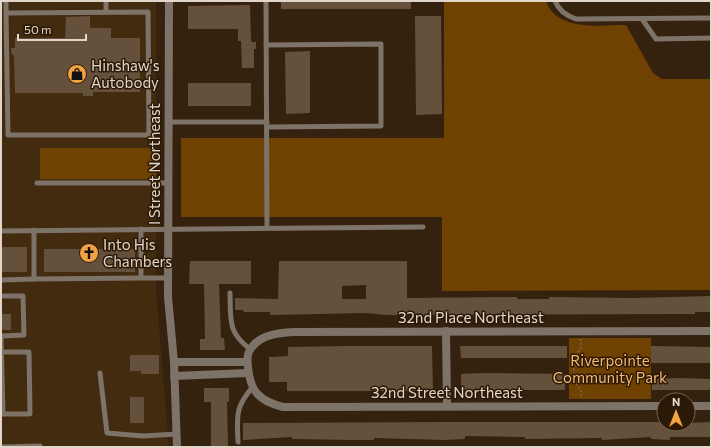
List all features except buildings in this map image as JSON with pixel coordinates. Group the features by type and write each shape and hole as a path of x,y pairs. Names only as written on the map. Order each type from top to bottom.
{"street":[{"name":"I Street Northeast","path":"169,1 167,183 168,278 169,313 174,362 177,447"},
{"path":"446,331 447,406"},
{"name":"32nd Place Northeast","path":"250,349 262,339 280,333 446,331 711,331"},
{"path":"250,349 247,362 252,388"},
{"path":"174,362 247,362"},
{"path":"174,376 248,373"},
{"name":"32nd Street Northeast","path":"252,388 259,397 283,407 656,406"},
{"path":"696,406 711,406"}],"lane":[{"path":"6,1 6,13 8,135 148,135 148,12 6,13"},
{"path":"106,1 106,12"},
{"path":"266,1 267,228"},
{"path":"555,1 561,10 568,16 576,19 711,18"},
{"path":"642,19 656,38 711,38"},
{"path":"168,122 381,126 381,44 266,45"},
{"path":"37,183 167,183"},
{"path":"1,231 423,227"},
{"path":"140,278 141,229"},
{"path":"34,230 34,278"},
{"path":"1,280 34,278 168,278"},
{"path":"230,293 233,332 241,342 250,349"},
{"path":"1,296 23,296 24,335 1,336 2,414 30,414 29,352 2,352"},
{"path":"100,373 107,433 143,436 177,434"},
{"path":"238,442 238,410 244,396 252,388"},
{"path":"1,447 40,446"}],"path":[{"path":"581,331 581,348 574,356 574,381 581,391 581,406"}],"shaded area":[{"path":"1,1 156,1 156,148 41,148 40,179 156,179 156,290 169,447 1,447"}],"green space":[{"path":"444,1 546,1 552,11 559,18 569,22 592,26 626,25 653,73 662,79 711,79 711,290 442,291 442,217 181,217 181,138 444,138"},
{"path":"40,148 156,148 156,179 40,179"},
{"name":"Riverpointe Community Park","path":"569,338 651,338 651,399 569,399"}],"place":[{"name":"Hinshaw's Autobody","path":"77,74"},
{"name":"Into His Chambers","path":"89,253"}]}
